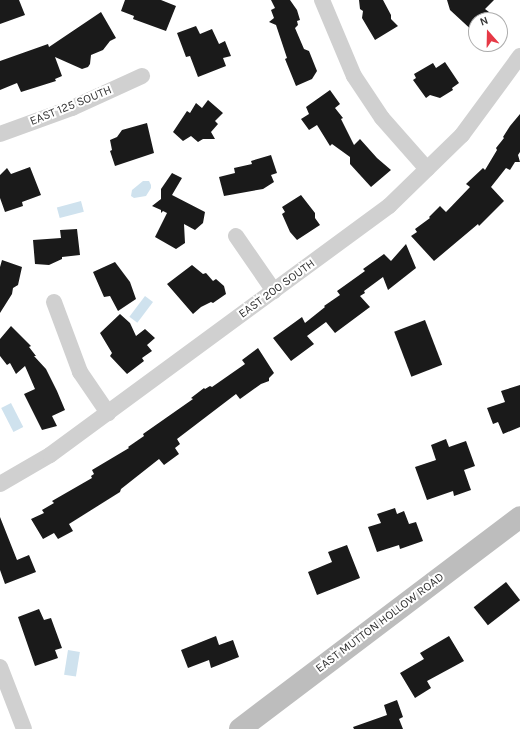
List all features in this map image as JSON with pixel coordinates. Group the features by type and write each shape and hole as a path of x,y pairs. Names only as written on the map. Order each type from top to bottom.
{"street":[{"path":"322,0 332,27 354,76 382,118 427,169"},
{"name":"EAST 200 SOUTH","path":"0,484 50,455 389,206 462,134 520,56"},
{"name":"EAST 125 SOUTH","path":"0,134 72,108 142,76"},
{"path":"236,236 274,291"},
{"path":"54,302 80,372 108,413"},
{"name":"EAST MUTTON HOLLOW ROAD","path":"240,729 520,517"},
{"path":"0,667 24,729"}],"water":[{"path":"143,181 149,181 151,188 146,196 134,198 131,196 132,190"},
{"path":"81,201 84,212 60,218 57,207"},
{"path":"145,296 153,302 137,323 129,317"},
{"path":"11,403 23,427 13,432 1,408"},
{"path":"68,650 80,652 76,677 64,675"}],"building":[{"path":"0,0 19,0 25,15 0,24"},
{"path":"125,0 161,0 176,6 166,31 133,19 134,16 121,11"},
{"path":"271,0 290,0 297,10 300,20 297,21 298,25 295,28 304,49 309,51 317,71 312,79 296,86 285,59 287,58 276,25 269,22 274,18 271,10 275,8"},
{"path":"359,0 383,0 391,15 391,19 398,26 375,40 362,18 363,11 360,9"},
{"path":"447,0 494,0 485,9 489,12 468,12 468,27 450,10"},
{"path":"101,12 116,38 110,41 103,50 91,55 90,64 88,67 82,69 55,57 62,76 55,79 56,81 21,92 17,83 0,90 0,61 48,44 49,47"},
{"path":"196,26 200,34 212,29 219,44 225,41 231,56 223,58 226,66 198,77 190,56 186,57 177,33"},
{"path":"445,62 459,83 452,88 453,90 440,98 430,95 426,98 413,80 416,78 414,74 433,63 436,68"},
{"path":"330,90 340,104 335,108 343,118 341,119 354,145 360,139 377,158 391,170 371,187 350,164 350,157 332,144 330,146 317,125 309,130 301,119 309,114 306,107"},
{"path":"208,100 223,113 215,121 218,124 211,132 215,139 203,139 198,142 191,136 183,141 173,132 187,111 190,113 196,103 202,108"},
{"path":"520,114 520,152 518,155 520,162 515,162 510,170 506,168 491,187 504,201 479,226 478,224 434,261 411,236 417,232 415,229 430,218 429,217 440,206 446,212 470,187 466,184 483,168 485,170 497,150 496,148 504,138 503,137 510,126"},
{"path":"147,123 154,153 115,166 110,151 112,150 110,140 117,137 122,130"},
{"path":"271,155 277,173 271,175 274,182 263,189 224,196 219,177 235,173 234,168 252,164 251,161"},
{"path":"30,167 41,195 22,202 23,206 5,212 0,198 0,175 7,168 11,174"},
{"path":"172,173 182,178 172,195 205,212 203,223 195,230 184,224 185,243 176,249 155,237 167,213 163,211 161,213 161,210 152,206 161,199 161,189"},
{"path":"301,195 315,213 315,218 320,225 297,240 290,232 282,214 285,212 282,207"},
{"path":"77,229 80,255 62,257 62,259 49,265 35,264 33,240 61,238 60,230"},
{"path":"406,244 416,268 388,290 383,277 364,291 365,293 360,296 370,307 335,333 326,322 307,336 314,344 291,361 273,338 302,317 305,323 325,307 324,306 340,295 337,291 365,271 363,269 384,254 391,261"},
{"path":"2,260 22,267 18,285 13,288 12,294 0,313 0,267"},
{"path":"115,262 130,282 136,299 118,311 110,296 104,297 93,272"},
{"path":"192,265 203,274 206,273 213,281 216,279 224,286 226,294 213,303 211,302 201,307 193,314 167,284"},
{"path":"120,314 130,323 136,336 145,329 155,338 147,345 152,351 142,358 144,361 127,374 110,356 112,353 100,333"},
{"path":"425,320 442,365 411,377 394,332"},
{"path":"11,326 31,346 29,347 36,356 34,356 46,369 57,391 65,410 52,416 57,426 42,430 24,394 35,389 25,366 16,374 10,363 7,365 0,356 0,339"},
{"path":"258,348 274,373 269,378 269,381 261,384 240,399 236,394 177,439 180,444 175,448 179,454 164,465 159,459 121,489 120,492 69,524 73,531 58,539 54,533 43,539 31,519 44,513 42,510 54,503 52,501 92,478 91,476 94,474 92,470 129,448 128,447 144,436 143,434 193,399 191,398 204,388 205,389 210,386 212,387 245,364 242,360"},
{"path":"520,385 520,427 503,434 498,422 493,424 487,408 505,402 501,391"},
{"path":"446,439 449,447 466,441 475,466 464,470 471,490 454,496 453,491 427,500 415,467 436,460 431,445"},
{"path":"395,508 397,514 404,511 409,524 416,522 423,541 400,549 399,545 377,552 368,527 381,523 377,514"},
{"path":"0,517 17,560 29,555 36,572 5,584 0,570"},
{"path":"347,545 360,578 317,595 308,572 332,562 328,552"},
{"path":"506,582 520,600 488,625 474,607"},
{"path":"39,609 44,620 51,618 62,648 55,650 58,658 35,666 18,617"},
{"path":"216,636 219,645 233,640 239,657 211,668 209,660 188,668 181,650"},
{"path":"449,636 464,661 427,681 431,688 415,698 400,673 424,659 420,653"},
{"path":"397,700 403,717 399,719 403,729 354,729 353,727 387,715 384,705"}]}
